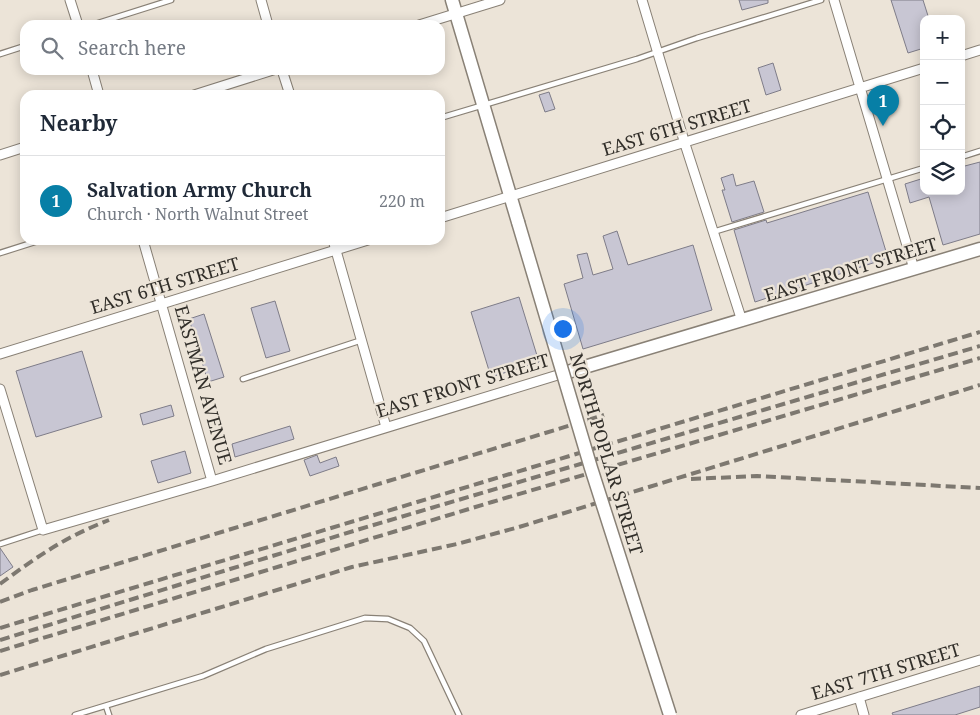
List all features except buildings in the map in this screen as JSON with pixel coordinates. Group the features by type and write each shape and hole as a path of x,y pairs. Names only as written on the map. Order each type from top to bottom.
{"main road":[{"name":"NORTH POPLAR STREET","path":"452,0 591,468 670,715"},
{"name":"EAST FRONT STREET","path":"561,374 980,249"}],"street":[{"path":"70,0 76,20"},
{"path":"261,0 267,20"},
{"path":"434,20 500,0"},
{"path":"642,0 685,144 742,321"},
{"path":"834,0 914,269"},
{"path":"965,55 980,50"},
{"name":"EAST 6TH STREET","path":"445,217 685,144 920,69"},
{"path":"93,75 98,90"},
{"path":"210,90 257,75"},
{"path":"284,75 288,90"},
{"path":"0,155 20,149"},
{"name":"EASTMAN AVENUE","path":"145,245 163,303 212,482"},
{"path":"334,245 386,427"},
{"name":"EAST 6TH STREET","path":"0,354 352,245"},
{"name":"EAST FRONT STREET","path":"42,530 212,482 561,374"},
{"path":"0,389 42,530"},
{"name":"EAST 7TH STREET","path":"801,715 980,660"},
{"path":"859,698 864,715"}],"lane":[{"path":"108,20 171,0"},
{"path":"445,117 821,0"},
{"path":"0,54 20,48"},
{"path":"965,156 980,151"},
{"path":"713,232 920,169"},
{"path":"0,253 26,245"},
{"path":"243,379 362,340"},
{"path":"0,544 42,530"},
{"path":"75,715 203,676 266,649 366,618 388,619 410,628 424,641 459,715"},
{"path":"106,706 109,715"}],"railway":[{"path":"0,628 980,332"},
{"path":"0,640 360,529 980,346"},
{"path":"0,651 492,502 980,358"},
{"path":"0,675 352,567 457,544 519,527 980,385"},
{"path":"0,602 32,590 604,415"},
{"path":"691,479 757,476 980,488"},
{"path":"0,584 52,548 93,526 109,520"}],"place":[{"name":"Salvation Army Church","path":"883,126"}]}
